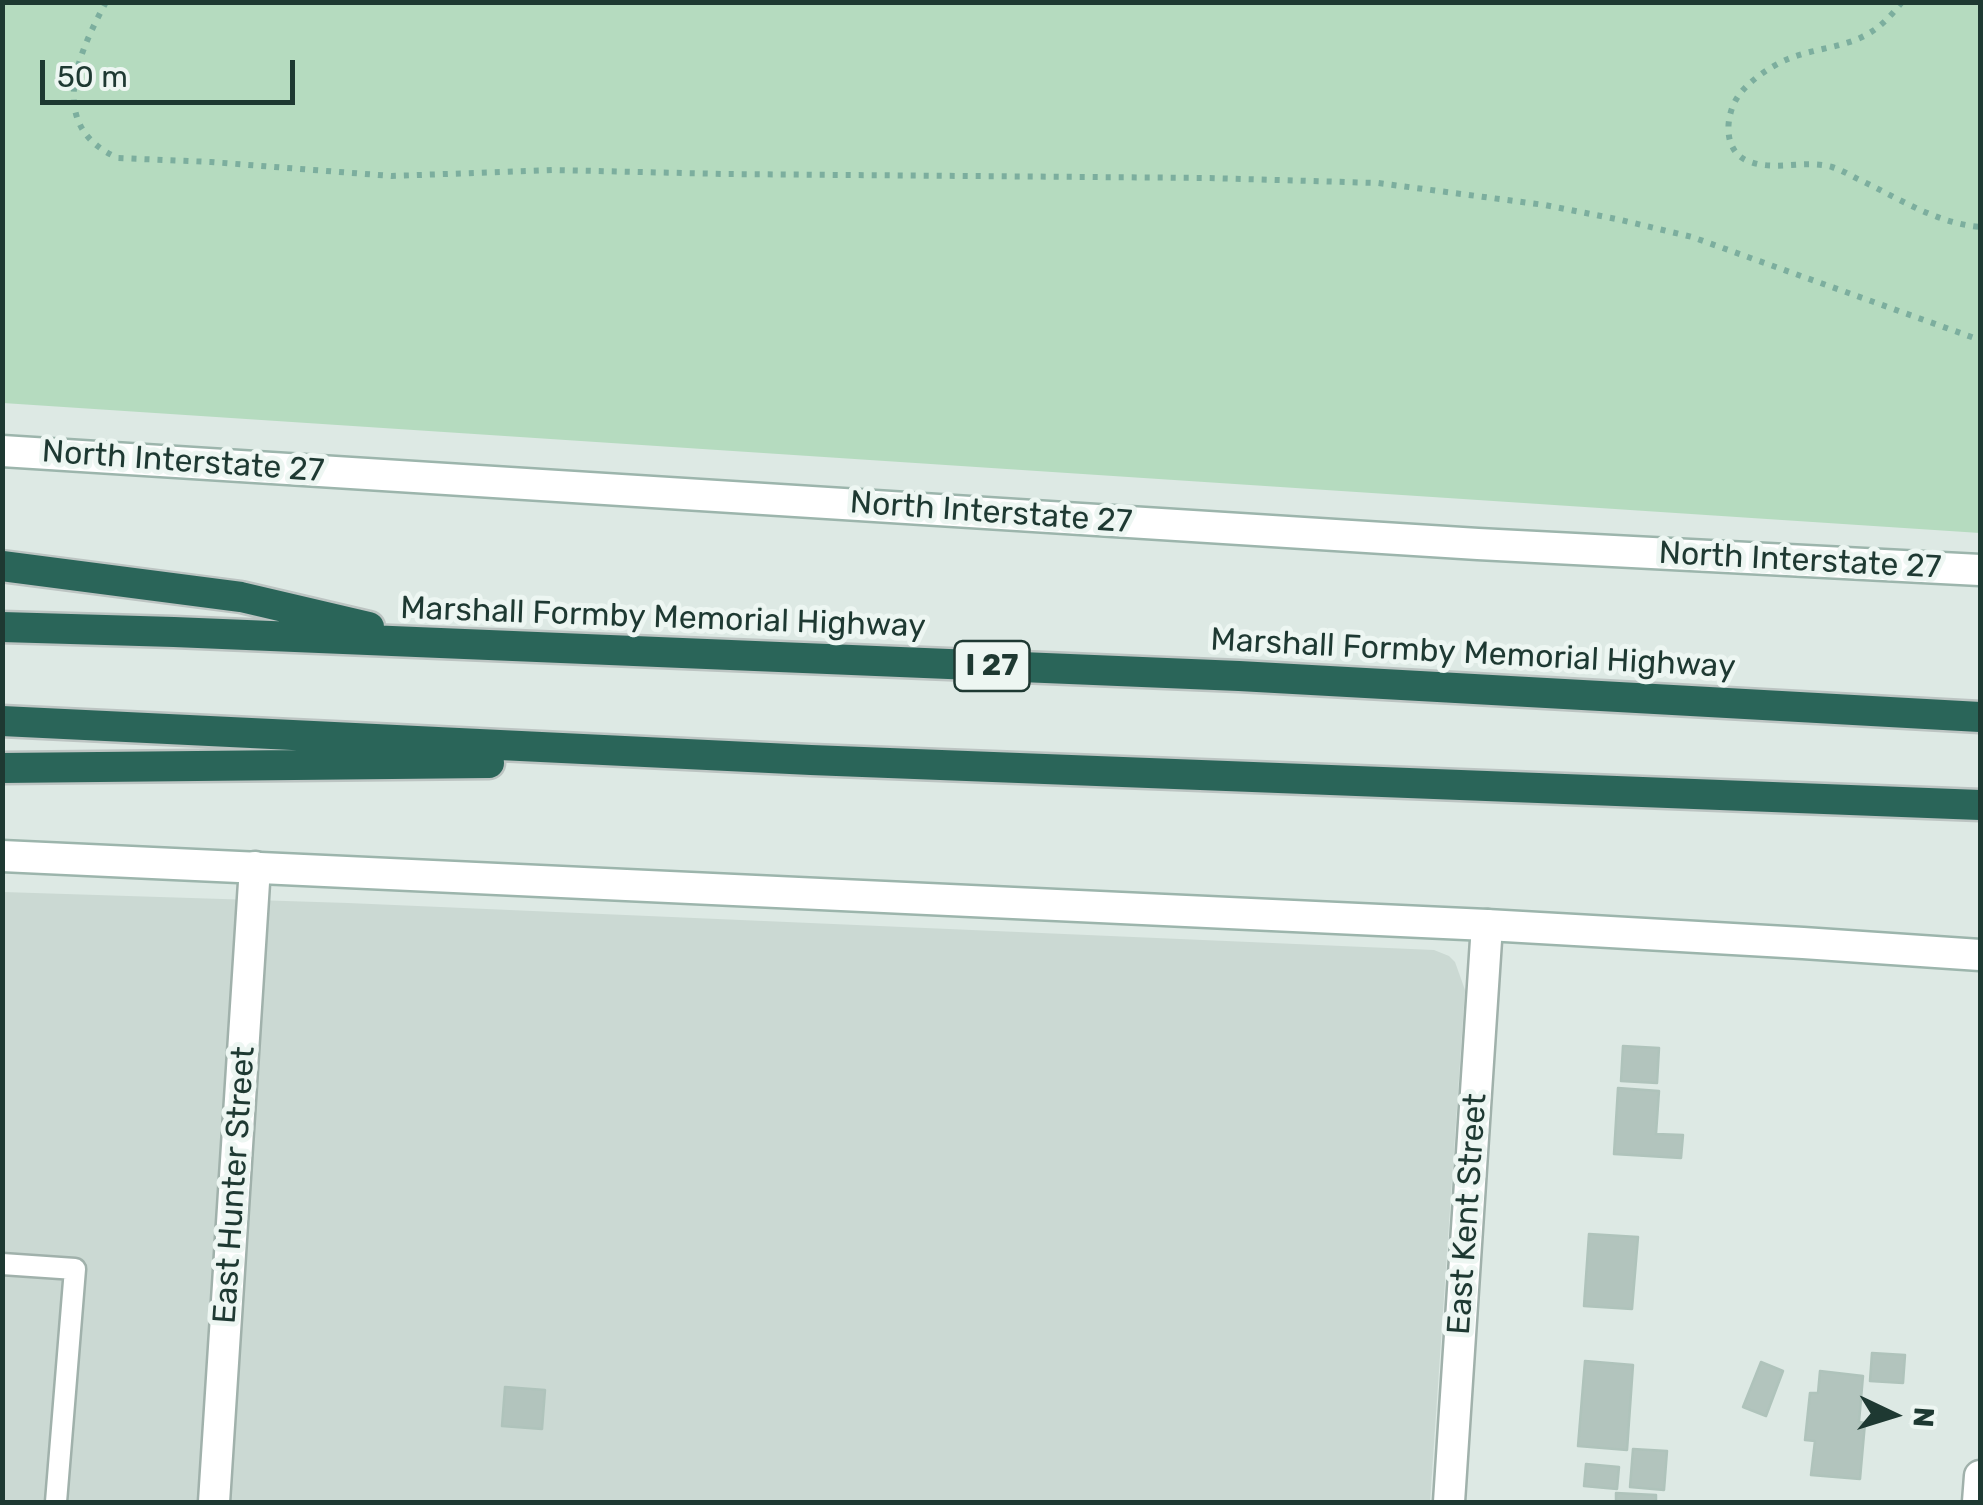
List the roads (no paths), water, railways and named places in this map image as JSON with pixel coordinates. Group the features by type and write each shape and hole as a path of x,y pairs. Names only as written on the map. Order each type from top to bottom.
{"highway":[{"path":"2,566 241,598 445,644"},
{"name":"Marshall Formby Memorial Highway","path":"2,627 1239,676 1980,717"},
{"path":"2,721 811,760 1980,805"},
{"path":"2,768 811,760"}],"main road":[{"name":"North Interstate 27","path":"2,450 1497,545 1980,570"},
{"path":"2,856 1486,925 1980,955"},
{"name":"East Hunter Street","path":"214,1502 255,867"},
{"name":"East Kent Street","path":"1449,1502 1486,925"},
{"path":"1978,1502 1980,1476"}],"lane":[{"path":"2,1264 75,1268 56,1502"}]}
